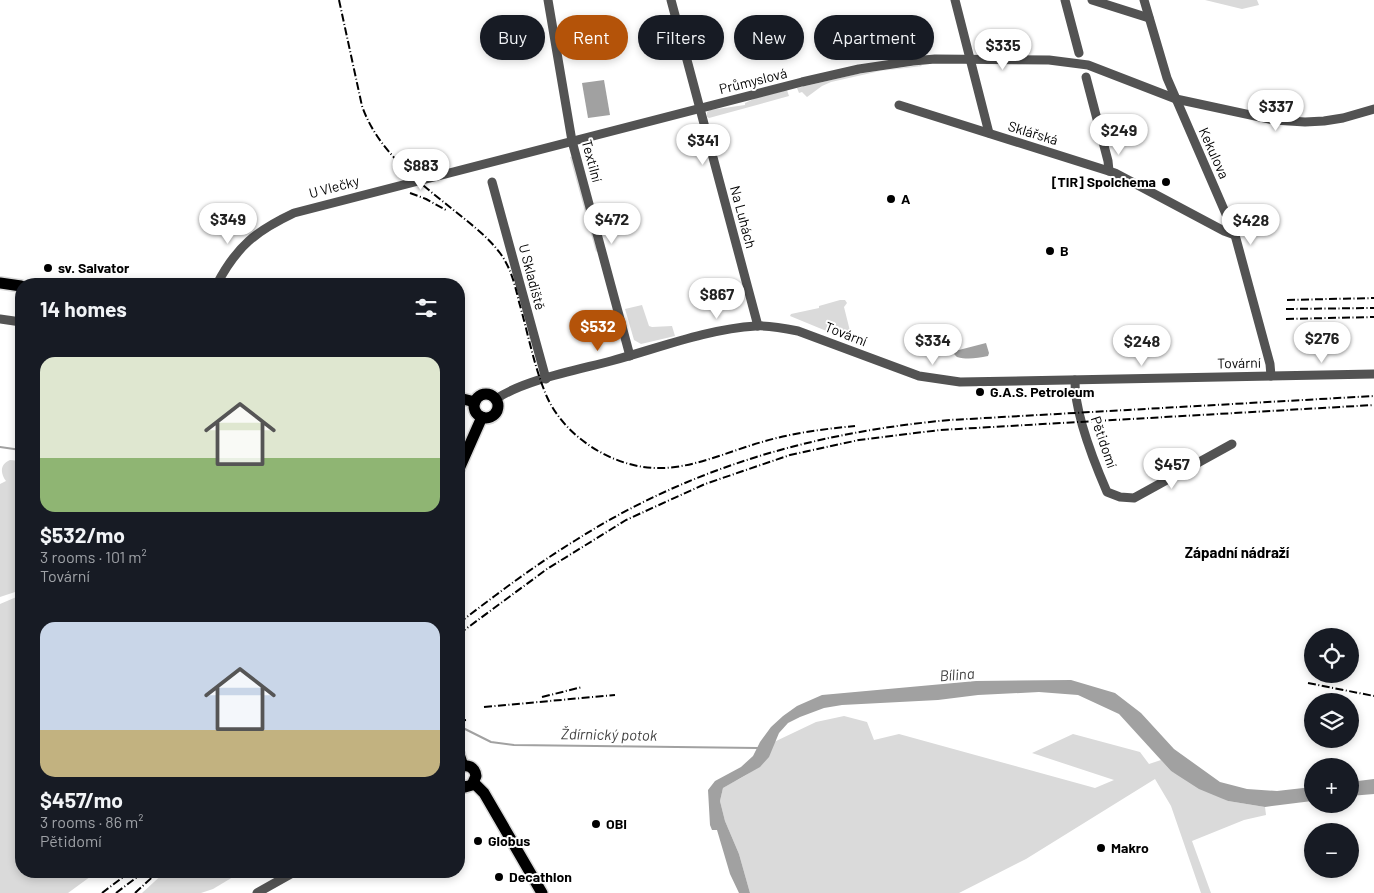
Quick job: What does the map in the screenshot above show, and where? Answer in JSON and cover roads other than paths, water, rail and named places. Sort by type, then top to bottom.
[{"type":"main road","points":[[0,283],[15,285]]},
{"type":"main road","points":[[483,395],[490,395],[496,399],[498,404],[496,413],[488,418],[482,417],[476,412],[475,402],[478,398],[483,395]]},
{"type":"main road","points":[[465,400],[475,402]]},
{"type":"main road","points":[[465,455],[482,417]]},
{"type":"main road","points":[[465,766],[469,766],[474,770],[476,776],[474,783]]},
{"type":"main road","points":[[465,787],[474,783]]},
{"type":"main road","points":[[474,783],[484,793],[542,893]]},
{"type":"street","name":"Textilní","points":[[548,0],[572,141],[630,356]]},
{"type":"street","name":"Na Luhách","points":[[671,0],[758,326]]},
{"type":"street","points":[[955,0],[989,134]]},
{"type":"street","points":[[1065,0],[1078,53]]},
{"type":"street","points":[[1092,0],[1149,18]]},
{"type":"street","name":"Kekulova","points":[[1144,0],[1167,78],[1235,235],[1270,364],[1271,376]]},
{"type":"street","name":"Průmyslová","points":[[572,141],[868,67],[913,61],[1049,60],[1076,62],[1102,70],[1176,99],[1258,117],[1291,122],[1343,118],[1374,109]]},
{"type":"street","points":[[1086,77],[1109,171]]},
{"type":"street","name":"Sklářská","points":[[899,105],[1109,171],[1235,235]]},
{"type":"street","name":"U Vlečky","points":[[220,278],[231,260],[250,239],[264,228],[294,212],[572,141]]},
{"type":"street","name":"U Skladiště","points":[[492,182],[546,379]]},
{"type":"street","points":[[0,319],[15,321]]},
{"type":"street","name":"Tovární","points":[[496,399],[507,392],[546,379],[709,334],[758,326],[780,327],[798,331],[902,370],[936,379],[960,382],[1374,374]]},
{"type":"street","name":"Pětidomí","points":[[1075,380],[1075,390],[1081,419],[1107,492],[1120,497],[1134,498],[1232,444]]},
{"type":"street","points":[[257,893],[284,878]]},
{"type":"waterway","name":"Ždírnický potok","points":[[0,447],[15,449]]},
{"type":"waterway","name":"Ždírnický potok","points":[[465,729],[491,742],[514,745],[758,748]]},
{"type":"railway","points":[[339,0],[362,106],[369,123],[389,152],[415,178],[480,231],[500,253],[507,265],[516,289],[542,386],[556,412],[580,438],[595,449],[628,464],[663,468],[700,462],[785,436],[855,426]]},
{"type":"railway","points":[[410,193],[446,210]]},
{"type":"railway","points":[[1287,300],[1374,298]]},
{"type":"railway","points":[[1286,309],[1374,308]]},
{"type":"railway","points":[[1286,319],[1374,317]]},
{"type":"railway","points":[[465,619],[546,559],[620,514],[664,492],[710,473],[756,457],[803,444],[851,434],[950,420],[1374,396]]},
{"type":"railway","points":[[465,630],[547,569],[626,520],[705,484],[790,455],[859,440],[940,430],[1374,405]]},
{"type":"railway","points":[[1308,683],[1374,696]]},
{"type":"railway","points":[[542,697],[582,687]]},
{"type":"railway","points":[[484,707],[615,695]]},
{"type":"railway","points":[[102,893],[122,878]]},
{"type":"railway","points":[[116,893],[136,878]]},
{"type":"railway","points":[[135,893],[151,878]]},
{"type":"place","name":"[TIR] Spolchema","points":[[1166,182]]},
{"type":"place","name":"A","points":[[891,199]]},
{"type":"place","name":"B","points":[[1050,251]]},
{"type":"place","name":"sv. Salvator","points":[[48,268]]},
{"type":"place","name":"G.A.S. Petroleum","points":[[980,392]]},
{"type":"place","name":"OBI","points":[[596,824]]},
{"type":"place","name":"Globus","points":[[478,841]]},
{"type":"place","name":"Makro","points":[[1101,848]]},
{"type":"place","name":"Decathlon","points":[[499,877]]},
{"type":"district","name":"Západní nádraží","points":[[1237,553]]},
{"type":"water label","name":"Bílina","points":[[957,675]]}]
